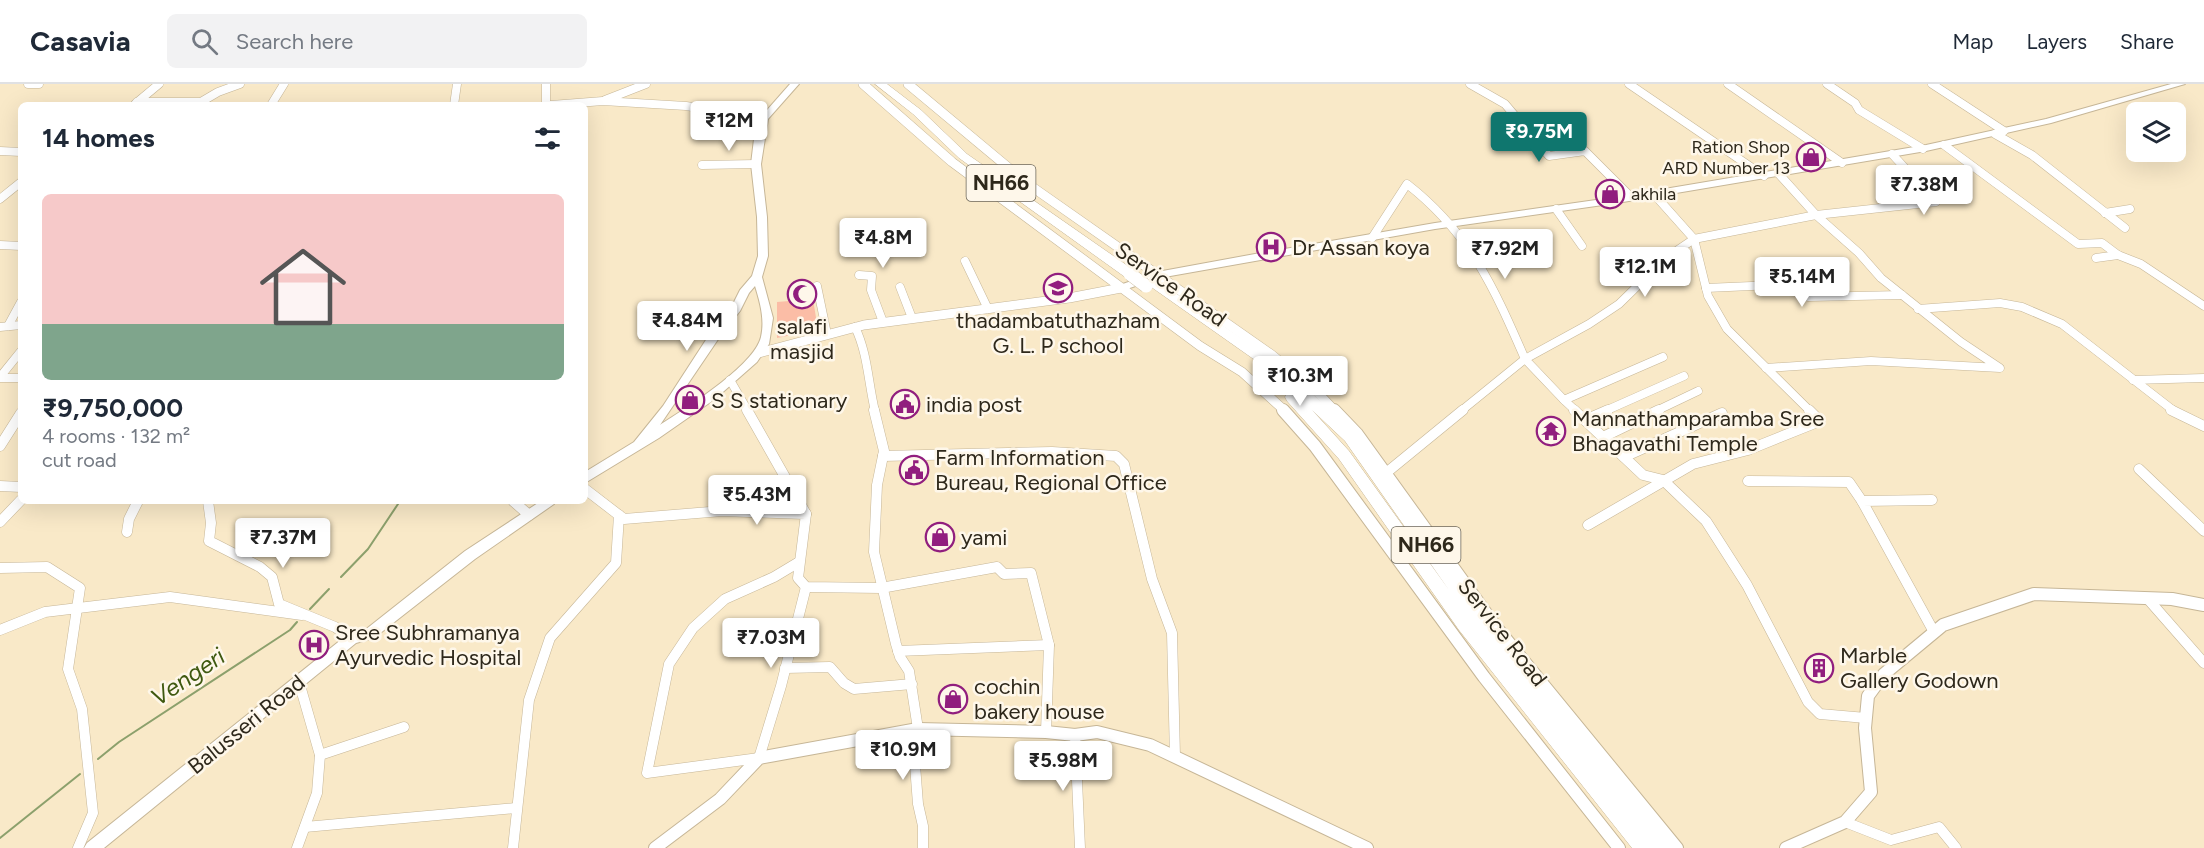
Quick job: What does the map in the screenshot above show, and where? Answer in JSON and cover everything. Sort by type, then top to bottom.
[{"type":"highway","name":"NH66","points":[[880,84],[916,112],[963,156],[1145,277],[1265,371],[1302,406],[1356,470],[1472,633],[1644,848]]},
{"type":"highway","name":"NH66","points":[[895,84],[912,96],[983,160],[1277,369],[1350,437],[1503,654],[1662,848]]},
{"type":"main road","points":[[638,445],[667,409],[717,332],[736,309],[744,292],[757,277],[763,255],[762,217],[756,164],[764,118],[795,84]]},
{"type":"main road","points":[[1121,288],[1145,277],[1449,224],[1653,194],[1944,145],[2000,133],[2177,84]]},
{"type":"main road","points":[[588,476],[638,445],[730,380],[759,353],[768,330],[766,309],[757,277]]},
{"type":"main road","name":"Balusseri Road","points":[[92,848],[110,842],[352,639],[369,634],[470,555],[546,504]]},
{"type":"street","points":[[28,84],[39,84]]},
{"type":"street","points":[[137,102],[159,84]]},
{"type":"street","points":[[203,102],[218,92],[240,84]]},
{"type":"street","points":[[273,102],[284,84]]},
{"type":"street","points":[[455,102],[458,84]]},
{"type":"street","points":[[546,84],[546,102]]},
{"type":"street","points":[[603,101],[646,84]]},
{"type":"street","points":[[863,84],[952,162],[1200,346],[1242,372],[1281,407],[1315,446],[1484,677],[1619,848]]},
{"type":"street","name":"Service Road","points":[[908,84],[1145,277],[1272,355],[1318,393],[1357,434],[1496,627],[1677,848]]},
{"type":"street","points":[[1470,84],[1505,104],[1548,156],[1585,151],[1631,197]]},
{"type":"street","points":[[1629,84],[1764,176]]},
{"type":"street","points":[[1728,84],[1842,163]]},
{"type":"street","points":[[1827,84],[1855,103],[1859,110],[1923,149]]},
{"type":"street","points":[[1932,84],[2032,155],[2125,228]]},
{"type":"street","points":[[588,102],[686,106],[764,118]]},
{"type":"street","points":[[1944,145],[2078,244],[2102,243],[2118,255],[2141,264],[2204,306]]},
{"type":"street","points":[[0,151],[18,152]]},
{"type":"street","points":[[1386,473],[1525,359],[1589,324],[1619,304],[1666,258],[1694,239],[1816,215],[1936,202],[1892,154]]},
{"type":"street","points":[[702,165],[756,164]]},
{"type":"street","points":[[1766,368],[1871,361],[2000,368],[1961,342],[1902,295],[1816,215],[1778,173]]},
{"type":"street","points":[[0,199],[18,184]]},
{"type":"street","points":[[1372,238],[1407,184],[1436,208],[1469,245],[1490,280],[1525,359],[1564,400],[1643,475],[1663,480],[1706,521],[1747,585],[1808,702],[1820,714],[1866,718]]},
{"type":"street","points":[[1588,525],[1693,464],[1748,450],[1820,421],[1727,329],[1708,296],[1694,239],[1653,194]]},
{"type":"street","points":[[1556,208],[1582,246]]},
{"type":"street","points":[[2105,213],[2130,209]]},
{"type":"street","points":[[0,245],[18,246]]},
{"type":"street","points":[[2096,258],[2118,255]]},
{"type":"street","points":[[965,261],[987,309]]},
{"type":"street","points":[[859,275],[872,276],[872,290],[883,322]]},
{"type":"street","points":[[1706,288],[1800,284],[1808,297],[1902,295]]},
{"type":"street","points":[[818,286],[826,334]]},
{"type":"street","points":[[900,287],[912,318]]},
{"type":"street","points":[[759,353],[855,327],[1069,298],[1121,288]]},
{"type":"street","points":[[1918,309],[2000,303],[2022,308],[2062,324],[2170,409],[2204,426]]},
{"type":"street","points":[[4,327],[18,306]]},
{"type":"street","points":[[855,327],[865,345],[867,378],[883,456],[877,485],[874,552],[898,651],[909,671],[912,684],[912,699],[918,729],[915,765],[918,804],[923,826],[923,848]]},
{"type":"street","points":[[0,378],[18,355]]},
{"type":"street","points":[[1564,400],[1663,357]]},
{"type":"street","points":[[1585,420],[1683,376]]},
{"type":"street","points":[[0,378],[18,378]]},
{"type":"street","points":[[2133,380],[2204,378]]},
{"type":"street","points":[[730,380],[806,514],[798,578],[806,587],[881,588],[997,567],[1004,574],[1030,573],[1049,645],[1046,732]]},
{"type":"street","points":[[1603,436],[1698,391]]},
{"type":"street","points":[[1624,457],[1722,413]]},
{"type":"street","points":[[0,446],[18,418]]},
{"type":"street","points":[[883,456],[1052,452],[1116,456],[1124,464],[1138,530],[1172,633],[1175,757]]},
{"type":"street","points":[[2139,469],[2204,531]]},
{"type":"street","points":[[1748,481],[1849,482],[1862,501],[1934,632]]},
{"type":"street","points":[[0,486],[18,487]]},
{"type":"street","points":[[588,491],[624,519],[722,511],[806,514]]},
{"type":"street","points":[[1862,501],[1932,500]]},
{"type":"street","points":[[0,522],[18,503]]},
{"type":"street","points":[[127,532],[129,519],[136,504]]},
{"type":"street","points":[[208,504],[211,522],[208,535],[210,541],[260,567],[272,577],[279,604],[335,627],[352,639]]},
{"type":"street","points":[[516,504],[529,515]]},
{"type":"street","points":[[513,848],[529,700],[550,638],[616,563],[619,515]]},
{"type":"street","points":[[799,562],[774,577],[725,599],[693,628],[669,664],[647,773],[759,758],[918,729],[1046,732],[1075,735],[1097,732],[1149,745],[1367,848]]},
{"type":"street","points":[[0,568],[47,567],[80,588],[75,608],[68,669],[82,709],[93,813],[78,848]]},
{"type":"street","points":[[655,848],[720,799],[759,758],[806,587]]},
{"type":"street","points":[[1786,848],[1845,822],[1871,792],[1866,718],[1868,696],[1884,674],[1942,625],[2034,594],[2147,598],[2204,605]]},
{"type":"street","points":[[0,630],[45,612],[170,597],[302,615]]},
{"type":"street","points":[[2147,598],[2204,663]]},
{"type":"street","points":[[898,651],[1049,645]]},
{"type":"street","points":[[785,668],[830,667],[844,683],[854,689],[912,684]]},
{"type":"street","points":[[297,848],[317,793],[320,755],[299,682]]},
{"type":"street","points":[[320,755],[404,727]]},
{"type":"street","points":[[1075,735],[1080,848]]},
{"type":"street","points":[[305,827],[516,808]]},
{"type":"street","points":[[1845,822],[1891,840],[1939,827],[1945,831],[1956,848]]},
{"type":"shaded area","points":[[813,299],[818,330],[777,338],[777,302]]},
{"type":"waterway","name":"Vengeri","points":[[341,577],[368,549],[398,504]]},
{"type":"waterway","points":[[310,609],[329,589]]},
{"type":"waterway","name":"Vengeri","points":[[98,759],[119,742],[290,630],[297,622]]},
{"type":"waterway","name":"Vengeri","points":[[0,838],[80,774]]},
{"type":"place","name":"Ration Shop ARD Number 13","points":[[1811,157]]},
{"type":"place","name":"akhila","points":[[1610,194]]},
{"type":"place","name":"Dr Assan koya","points":[[1271,247]]},
{"type":"place","name":"thadambatuthazham G. L. P school","points":[[1058,288]]},
{"type":"place","name":"salafi masjid","points":[[802,294]]},
{"type":"place","name":"S S stationary","points":[[690,400]]},
{"type":"place","name":"india post","points":[[905,404]]},
{"type":"place","name":"Mannathamparamba Sree Bhagavathi Temple","points":[[1551,431]]},
{"type":"place","name":"Farm Information Bureau, Regional Office","points":[[914,470]]},
{"type":"place","name":"yami","points":[[940,537]]},
{"type":"place","name":"Sree Subhramanya Ayurvedic Hospital","points":[[314,645]]},
{"type":"place","name":"Marble Gallery Godown","points":[[1819,668]]},
{"type":"place","name":"cochin bakery house","points":[[953,699]]}]
